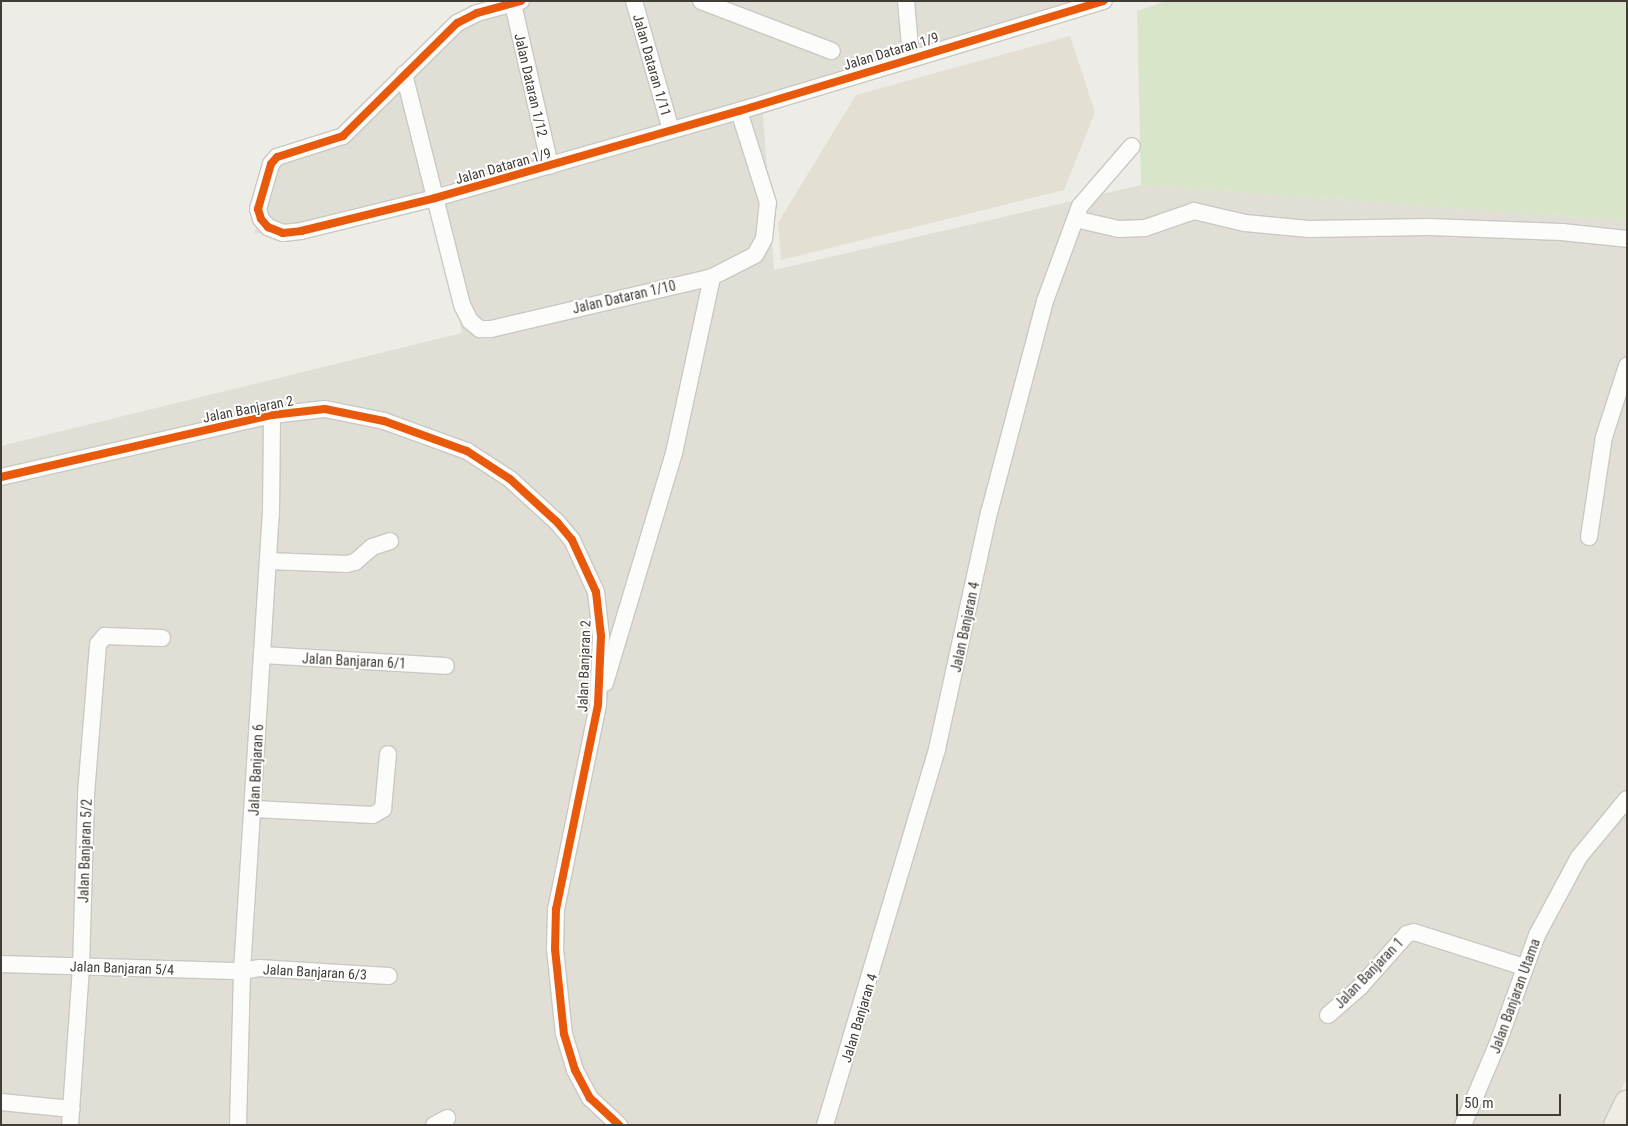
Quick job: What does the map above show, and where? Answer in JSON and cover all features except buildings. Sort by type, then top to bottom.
[{"type":"main road","points":[[1616,1125],[1627,1102]]},
{"type":"street","name":"Jalan Dataran 1/11","points":[[634,1],[671,130]]},
{"type":"street","points":[[701,1],[832,51]]},
{"type":"street","points":[[906,1],[911,57]]},
{"type":"street","name":"Jalan Dataran 1/9","points":[[517,2],[477,13],[457,23],[343,136],[277,157],[270,164],[258,209],[268,227],[283,232],[435,198],[740,111],[911,57],[1104,1]]},
{"type":"street","name":"Jalan Dataran 1/12","points":[[517,2],[550,166]]},
{"type":"street","points":[[404,74],[435,198]]},
{"type":"street","name":"Jalan Dataran 1/10","points":[[435,198],[462,305],[470,321],[480,328],[491,329],[712,277],[755,255],[764,239],[767,223],[768,203],[740,111]]},
{"type":"street","name":"Jalan Banjaran 4","points":[[825,1125],[937,749],[995,491],[1045,301],[1080,206],[1132,146]]},
{"type":"street","points":[[1075,219],[1119,229],[1145,228],[1194,211],[1245,223],[1310,229],[1450,227],[1562,232],[1627,239]]},
{"type":"street","points":[[598,705],[674,453],[712,277]]},
{"type":"street","points":[[1589,537],[1604,437],[1627,366]]},
{"type":"street","name":"Jalan Banjaran 2","points":[[1,477],[272,415],[325,409],[354,413],[467,451],[510,479],[572,540],[596,592],[601,636],[598,705],[556,909],[555,949],[564,1034],[576,1070],[590,1098],[612,1123]]},
{"type":"street","name":"Jalan Banjaran 6","points":[[238,1125],[242,971],[254,810],[268,560],[272,415]]},
{"type":"street","points":[[268,560],[347,564],[355,562],[372,546],[390,541]]},
{"type":"street","name":"Jalan Banjaran 5/2","points":[[71,1117],[81,967],[86,794],[98,644],[105,636],[162,638]]},
{"type":"street","name":"Jalan Banjaran 6/1","points":[[262,655],[446,666]]},
{"type":"street","points":[[254,810],[374,815],[383,809],[388,754]]},
{"type":"street","name":"Jalan Banjaran Utama","points":[[1463,1125],[1499,1040],[1537,935],[1579,857],[1627,798]]},
{"type":"street","name":"Jalan Banjaran 1","points":[[1328,1015],[1360,987],[1407,934],[1414,932],[1524,967]]},
{"type":"street","name":"Jalan Banjaran 5/4","points":[[1,964],[242,971]]},
{"type":"street","name":"Jalan Banjaran 6/3","points":[[242,971],[259,968],[389,976]]},
{"type":"street","points":[[1,1102],[71,1117]]},
{"type":"shaded area","points":[[528,1],[1086,1],[763,114],[774,270],[1141,185],[1627,221],[1627,1077],[1605,1125],[1,1125],[1,446],[462,333],[435,198],[254,234],[287,146],[343,136],[457,23]]},
{"type":"shaded area","points":[[1070,36],[1095,112],[1064,190],[781,260],[778,223],[856,95]]},
{"type":"green space","points":[[1166,1],[1627,1],[1627,221],[1141,185],[1137,11]]},
{"type":"cycle path","points":[[521,1],[477,13],[457,23],[343,136],[277,157],[271,164],[258,209],[261,219],[268,227],[283,233],[301,231],[435,198],[739,111],[1104,1]]},
{"type":"cycle path","points":[[1,477],[272,415],[325,409],[384,421],[467,451],[510,479],[557,522],[572,540],[596,592],[601,636],[598,705],[556,909],[555,949],[564,1034],[575,1070],[590,1098],[619,1125]]}]
